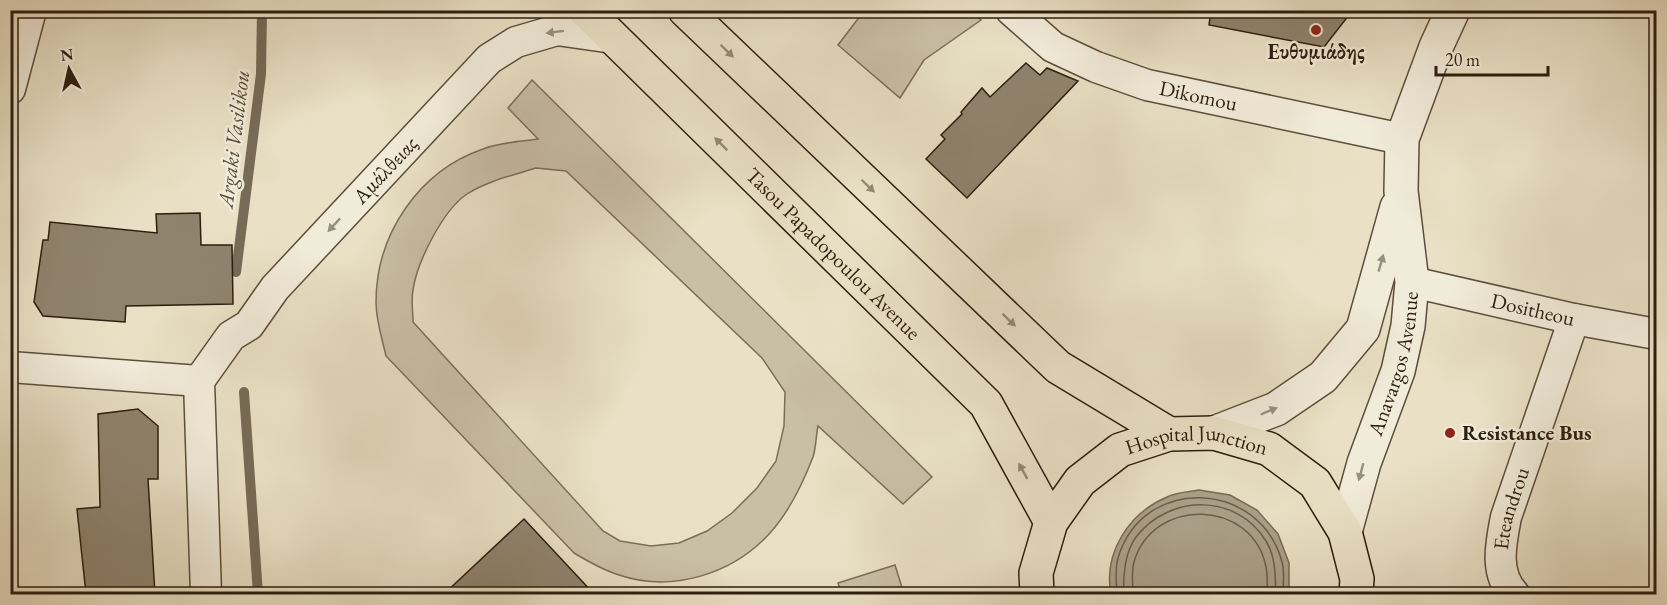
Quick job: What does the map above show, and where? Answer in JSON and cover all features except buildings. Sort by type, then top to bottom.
[{"type":"highway","name":"Tasou Papadopoulou Avenue","points":[[585,10],[986,404],[1051,522]]},
{"type":"highway","points":[[685,10],[1058,367],[1169,434]]},
{"type":"highway","name":"Hospital Junction","points":[[1037,594],[1036,573],[1051,522],[1080,481],[1120,450],[1169,434],[1214,433],[1269,449],[1315,483],[1345,532],[1356,579],[1356,594]]},
{"type":"street","points":[[10,89],[31,10]]},
{"type":"street","name":"Dikomou","points":[[1011,10],[1053,46],[1096,67],[1148,85],[1402,139]]},
{"type":"street","name":"Anavargos Avenue","points":[[1345,532],[1364,463],[1398,371],[1408,326],[1412,282],[1401,190],[1402,139],[1436,47],[1453,10]]},
{"type":"street","name":"Αμάλθειας","points":[[199,381],[231,336],[249,325],[275,288],[489,59],[516,42],[557,30],[613,38]]},
{"type":"street","name":"Anavargos Avenue","points":[[1214,433],[1276,409],[1323,377],[1363,329],[1401,190]]},
{"type":"street","name":"Dositheou","points":[[1412,282],[1574,319],[1656,334]]},
{"type":"street","name":"Eteandrou","points":[[1514,594],[1503,574],[1500,549],[1506,517],[1574,319]]},
{"type":"street","points":[[10,367],[199,381],[206,594]]},
{"type":"shaded area","points":[[864,11],[970,11],[981,20],[924,60],[900,98],[838,45]]},
{"type":"shaded area","points":[[532,80],[932,477],[903,504],[818,426],[813,457],[800,487],[783,516],[755,547],[720,569],[680,580],[660,582],[639,580],[607,571],[574,553],[386,356],[377,316],[378,277],[384,252],[393,230],[421,189],[460,159],[483,149],[538,139],[508,108]],"holes":[[[536,168],[566,171],[762,358],[785,392],[784,426],[776,461],[757,488],[732,513],[707,531],[679,543],[651,546],[620,541],[603,531],[413,322],[412,294],[415,278],[432,238],[458,202],[483,185]]]},
{"type":"shaded area","points":[[895,565],[904,594],[842,594],[838,583]]},
{"type":"water","points":[[1199,490],[1230,495],[1257,510],[1278,534],[1289,563],[1289,594],[1111,594],[1111,564],[1115,550],[1130,524],[1153,504],[1167,497]]},
{"type":"waterway","name":"Argaki Vasilikou","points":[[236,272],[261,74],[262,10]]},
{"type":"waterway","name":"Argaki Vasilikou","points":[[244,392],[258,594]]},
{"type":"place","name":"Ευθυμιάδης","points":[[1316,30]]},
{"type":"place","name":"Resistance Bus","points":[[1450,433]]}]
